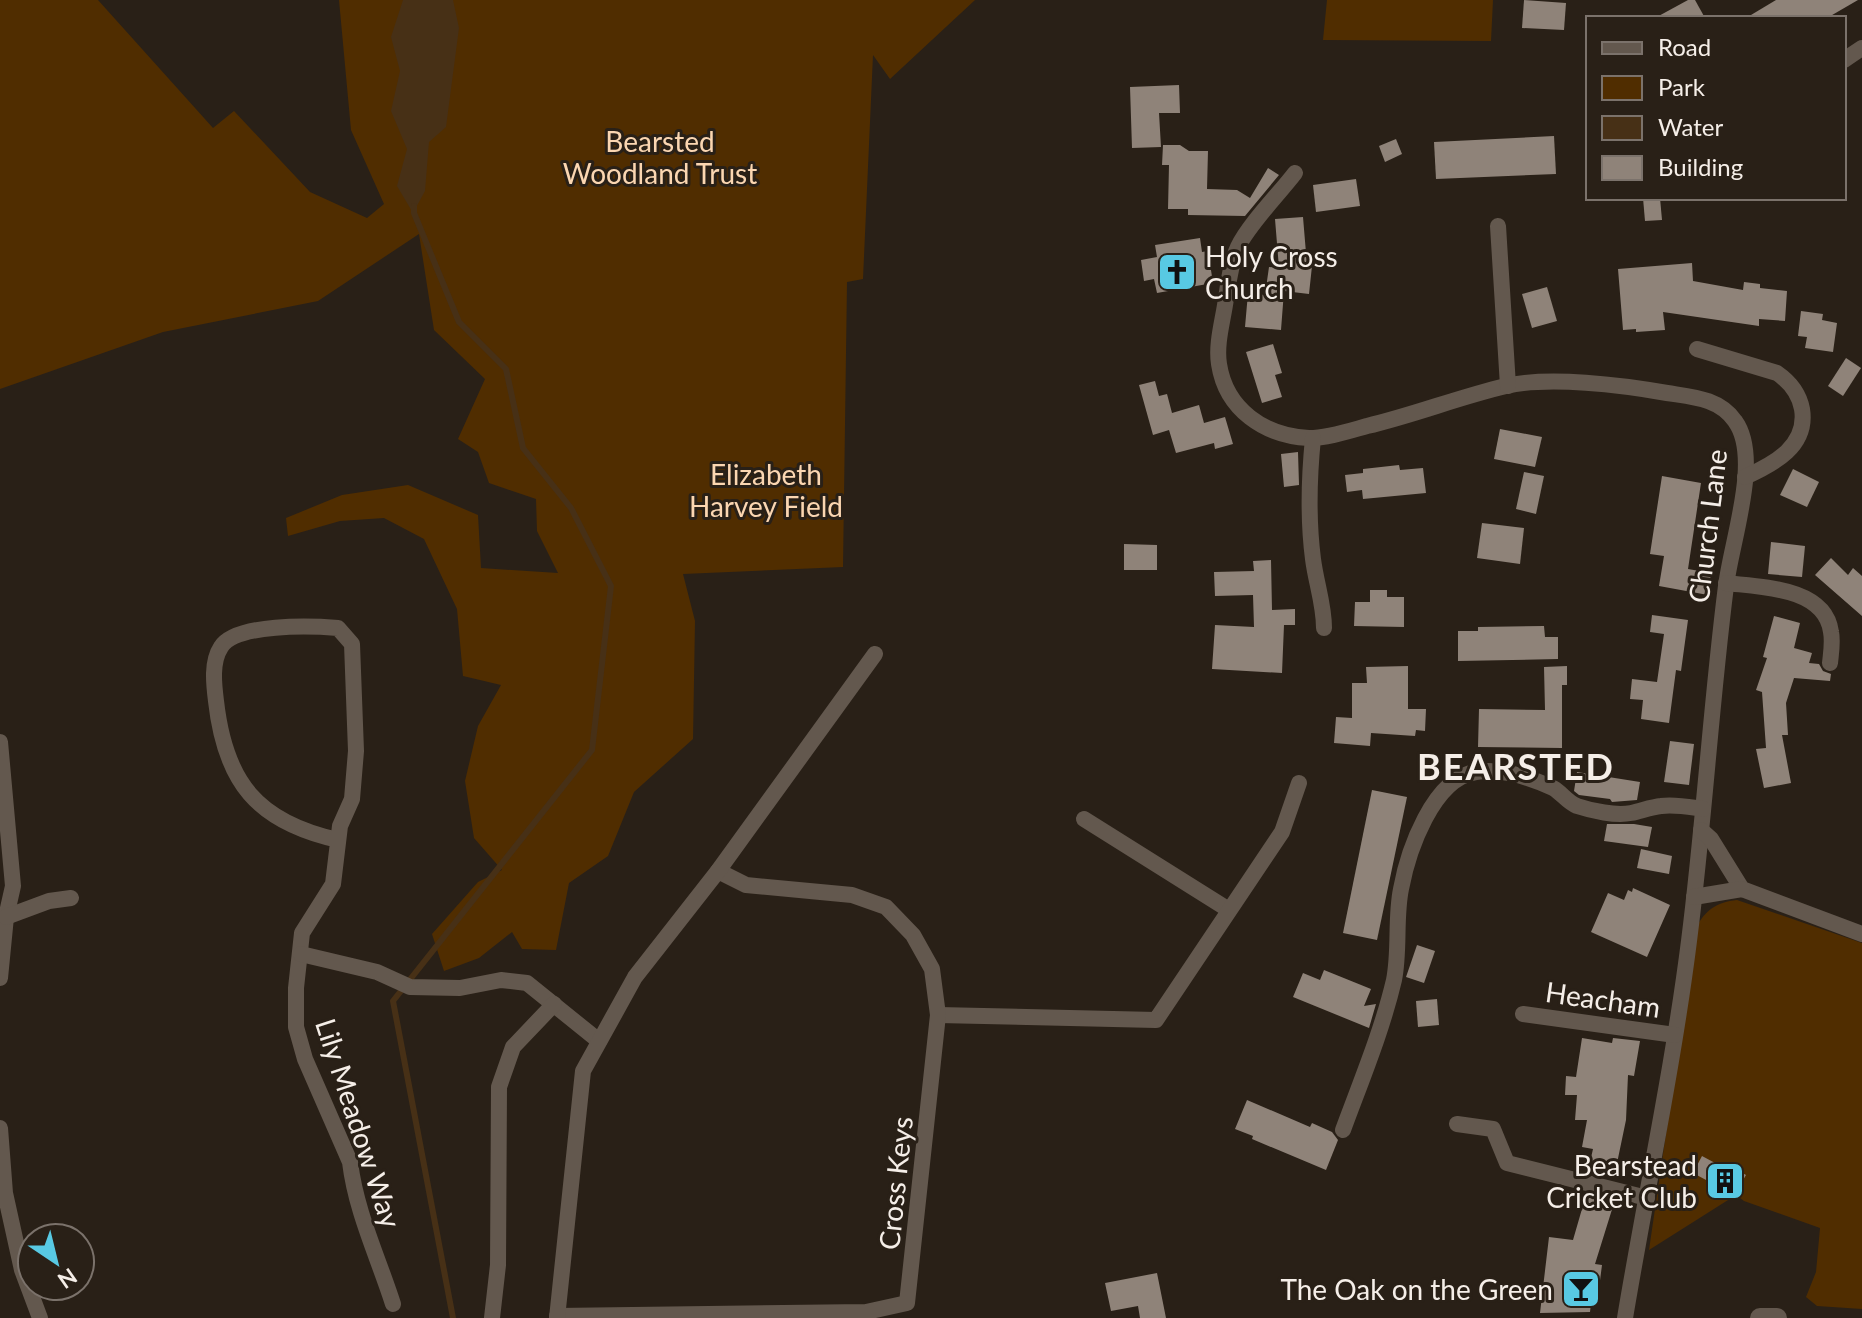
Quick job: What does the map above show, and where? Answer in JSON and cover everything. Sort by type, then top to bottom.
[{"type":"street","name":"Church Lane","points":[[1295,173],[1238,247],[1228,287],[1218,356],[1223,378],[1235,403],[1244,414],[1264,428],[1280,434],[1313,438],[1428,411],[1525,383],[1656,391],[1717,404],[1735,420],[1742,432],[1747,456],[1745,477],[1726,583],[1694,897],[1675,1035],[1625,1318]]},
{"type":"street","points":[[1498,226],[1508,386]]},
{"type":"street","points":[[1697,349],[1777,373],[1799,397],[1803,418],[1797,441],[1769,465],[1745,477]]},
{"type":"street","points":[[1313,438],[1310,489],[1313,554],[1324,628]]},
{"type":"street","points":[[1726,583],[1788,592],[1811,601],[1831,629],[1830,663]]},
{"type":"street","name":"Lily Meadow Way","points":[[338,840],[284,823],[252,796],[235,775],[219,726],[213,675],[221,646],[240,633],[312,626],[338,628],[352,644],[356,751],[352,799],[340,826],[333,884],[302,933],[296,988],[296,1027],[305,1059],[350,1162],[365,1231],[393,1304]]},
{"type":"street","name":"Cross Keys","points":[[718,871],[746,885],[852,895],[886,907],[913,935],[932,969],[938,1015],[907,1303],[866,1312],[557,1317],[583,1071],[635,977],[718,871],[875,654]]},
{"type":"street","points":[[0,742],[13,886],[6,917],[0,978]]},
{"type":"street","points":[[1343,1130],[1376,1041],[1394,978],[1401,890],[1410,857],[1425,821],[1447,785],[1472,772],[1488,771],[1521,776],[1555,789],[1567,801],[1579,806],[1615,813],[1671,805],[1703,809]]},
{"type":"street","points":[[938,1015],[1156,1020],[1282,832],[1299,783]]},
{"type":"street","points":[[1084,818],[1229,910]]},
{"type":"street","points":[[1701,830],[1711,839],[1742,889]]},
{"type":"street","points":[[1694,897],[1742,889],[1862,934]]},
{"type":"street","points":[[6,917],[49,901],[71,898]]},
{"type":"street","points":[[301,954],[377,972],[410,987],[460,988],[501,980],[527,983],[599,1041]]},
{"type":"street","points":[[492,1318],[498,1265],[499,1087],[513,1047],[554,1004]]},
{"type":"street","name":"Heacham","points":[[1523,1014],[1675,1035]]},
{"type":"street","points":[[1457,1124],[1493,1129],[1507,1163],[1647,1198]]},
{"type":"street","points":[[0,1128],[5,1193],[22,1270],[40,1318]]},
{"type":"street","points":[[1760,1318],[1777,1318]]},
{"type":"green space","points":[[0,0],[98,0],[213,128],[234,111],[310,192],[367,218],[384,204],[351,130],[339,0],[975,0],[890,79],[873,55],[863,279],[847,282],[843,567],[683,574],[695,621],[693,739],[634,792],[608,856],[569,883],[556,950],[522,949],[512,932],[479,958],[444,971],[432,934],[478,882],[502,870],[474,838],[465,781],[478,726],[501,685],[463,676],[457,609],[424,539],[384,518],[340,521],[288,536],[286,518],[342,495],[408,485],[478,515],[481,568],[558,573],[537,531],[536,499],[489,483],[478,452],[458,439],[485,379],[434,330],[419,234],[318,301],[163,332],[0,389]]},
{"type":"green space","points":[[1327,0],[1493,0],[1491,41],[1323,40]]},
{"type":"green space","points":[[1737,900],[1862,943],[1862,1309],[1817,1306],[1806,1297],[1816,1272],[1820,1228],[1744,1201],[1736,1195],[1649,1250],[1696,928],[1712,908]]},
{"type":"water","points":[[403,0],[453,0],[459,28],[446,127],[429,142],[425,191],[413,213],[397,186],[407,149],[391,111],[400,71],[391,37]]},
{"type":"building","points":[[1524,0],[1566,3],[1564,30],[1522,28]]},
{"type":"building","points":[[1688,0],[1695,0],[1704,16],[1659,16]]},
{"type":"building","points":[[1776,0],[1858,0],[1830,16],[1749,16]]},
{"type":"building","points":[[1179,85],[1180,113],[1159,113],[1161,147],[1132,148],[1130,87]]},
{"type":"building","points":[[1554,136],[1556,174],[1436,179],[1434,142]]},
{"type":"building","points":[[1396,139],[1402,154],[1385,162],[1379,146]]},
{"type":"building","points":[[1163,145],[1180,145],[1189,151],[1208,151],[1207,189],[1237,190],[1250,198],[1268,168],[1279,175],[1245,216],[1188,215],[1188,209],[1168,209],[1169,165],[1162,165]]},
{"type":"building","points":[[1356,179],[1360,206],[1316,212],[1313,185]]},
{"type":"building","points":[[1643,200],[1660,200],[1662,220],[1645,221]]},
{"type":"building","points":[[1303,217],[1307,265],[1312,266],[1309,294],[1284,291],[1281,330],[1245,327],[1248,293],[1265,295],[1269,267],[1279,268],[1275,219]]},
{"type":"building","name":"Holy Cross Church","points":[[1200,238],[1202,252],[1208,251],[1213,283],[1157,293],[1154,279],[1144,281],[1141,260],[1157,257],[1155,245]]},
{"type":"building","points":[[1692,263],[1693,281],[1743,290],[1744,282],[1760,284],[1760,288],[1787,291],[1785,321],[1759,319],[1759,326],[1663,312],[1665,330],[1623,330],[1618,269]]},
{"type":"building","points":[[1547,287],[1557,321],[1532,328],[1522,294]]},
{"type":"building","points":[[1801,311],[1823,314],[1822,320],[1837,323],[1833,352],[1805,348],[1807,337],[1798,336]]},
{"type":"building","points":[[1273,344],[1282,373],[1275,375],[1282,397],[1262,403],[1246,352]]},
{"type":"building","points":[[1846,358],[1861,368],[1843,396],[1828,386]]},
{"type":"building","points":[[1155,381],[1159,396],[1167,394],[1172,413],[1199,405],[1204,423],[1225,417],[1233,444],[1215,449],[1214,443],[1176,453],[1169,430],[1153,435],[1139,385]]},
{"type":"building","points":[[1500,429],[1542,437],[1535,467],[1494,459]]},
{"type":"building","points":[[1298,452],[1299,485],[1284,487],[1281,454]]},
{"type":"building","points":[[1399,465],[1400,470],[1423,468],[1426,493],[1363,499],[1362,490],[1347,492],[1345,475],[1363,473],[1363,469]]},
{"type":"building","points":[[1793,469],[1819,482],[1807,507],[1780,495]]},
{"type":"building","points":[[1524,472],[1544,476],[1536,514],[1516,509]]},
{"type":"building","points":[[1662,476],[1701,483],[1688,569],[1711,573],[1708,595],[1659,586],[1664,556],[1650,554]]},
{"type":"building","points":[[1482,523],[1524,528],[1520,564],[1477,558]]},
{"type":"building","points":[[1771,542],[1805,546],[1802,577],[1768,574]]},
{"type":"building","points":[[1124,544],[1157,545],[1157,570],[1124,570]]},
{"type":"building","points":[[1831,558],[1848,575],[1853,568],[1862,576],[1862,616],[1815,575]]},
{"type":"building","points":[[1271,560],[1272,610],[1295,609],[1295,625],[1284,625],[1282,673],[1212,669],[1215,625],[1254,627],[1253,595],[1215,596],[1214,572],[1254,571],[1253,561]]},
{"type":"building","points":[[1370,590],[1387,590],[1387,597],[1404,597],[1404,627],[1354,626],[1355,602],[1370,602]]},
{"type":"building","points":[[1652,615],[1688,620],[1681,671],[1676,670],[1669,723],[1641,719],[1643,700],[1630,699],[1632,679],[1657,682],[1664,634],[1650,632]]},
{"type":"building","points":[[1774,616],[1800,623],[1794,648],[1812,653],[1809,663],[1819,664],[1823,671],[1831,674],[1830,681],[1794,678],[1786,703],[1788,735],[1782,735],[1791,783],[1764,788],[1756,749],[1766,748],[1762,692],[1756,690],[1767,658],[1763,657]]},
{"type":"building","points":[[1544,626],[1545,637],[1558,637],[1558,659],[1458,661],[1458,631],[1478,631],[1478,627]]},
{"type":"building","points":[[1408,666],[1408,709],[1426,709],[1425,731],[1416,730],[1415,736],[1371,733],[1370,746],[1334,743],[1336,717],[1352,718],[1352,683],[1367,683],[1366,667]]},
{"type":"building","points":[[1567,666],[1567,685],[1562,685],[1562,748],[1478,747],[1479,709],[1545,710],[1544,667]]},
{"type":"building","points":[[1670,741],[1694,744],[1689,785],[1664,782]]},
{"type":"building","points":[[1577,772],[1640,782],[1637,800],[1612,802],[1610,799],[1579,795],[1574,791]]},
{"type":"building","points":[[1372,790],[1407,797],[1377,940],[1343,933]]},
{"type":"building","points":[[1607,824],[1652,827],[1648,847],[1604,841]]},
{"type":"building","points":[[1641,849],[1672,856],[1669,874],[1637,868]]},
{"type":"building","points":[[1633,888],[1670,905],[1647,957],[1591,932],[1608,893],[1624,900],[1628,890],[1632,892]]},
{"type":"building","points":[[1417,945],[1435,951],[1424,983],[1406,977]]},
{"type":"building","points":[[1324,970],[1371,989],[1364,1006],[1376,1004],[1369,1028],[1293,997],[1303,973],[1320,980]]},
{"type":"building","points":[[1437,999],[1439,1025],[1418,1027],[1416,1001]]},
{"type":"building","points":[[1582,1038],[1612,1043],[1613,1038],[1640,1041],[1634,1076],[1628,1075],[1626,1120],[1616,1168],[1590,1162],[1593,1149],[1582,1147],[1587,1120],[1575,1120],[1577,1095],[1565,1095],[1566,1076],[1576,1077]]},
{"type":"building","points":[[1247,1100],[1310,1127],[1312,1123],[1332,1132],[1338,1140],[1326,1170],[1235,1129]]},
{"type":"building","name":"Bearstead Cricket Club","points":[[1702,1156],[1730,1171],[1732,1167],[1746,1175],[1732,1199],[1719,1192],[1721,1188],[1693,1173]]},
{"type":"building","points":[[1586,1195],[1614,1203],[1595,1264],[1602,1265],[1598,1296],[1592,1295],[1590,1312],[1540,1313],[1549,1237],[1573,1240]]},
{"type":"building","points":[[1157,1273],[1166,1318],[1140,1318],[1138,1306],[1111,1311],[1105,1283]]},
{"type":"waterway","points":[[414,206],[414,213],[459,322],[506,369],[523,448],[571,508],[611,586],[592,750],[393,1001],[453,1318]]},
{"type":"place","name":"Holy Cross Church","points":[[1177,272]]},
{"type":"place","name":"Bearstead Cricket Club","points":[[1725,1181]]},
{"type":"place","name":"The Oak on the Green","points":[[1581,1289]]},
{"type":"district","name":"BEARSTED","points":[[1516,766]]},
{"type":"park label","name":"Bearsted Woodland Trust","points":[[660,157]]},
{"type":"park label","name":"Elizabeth Harvey Field","points":[[766,490]]}]
